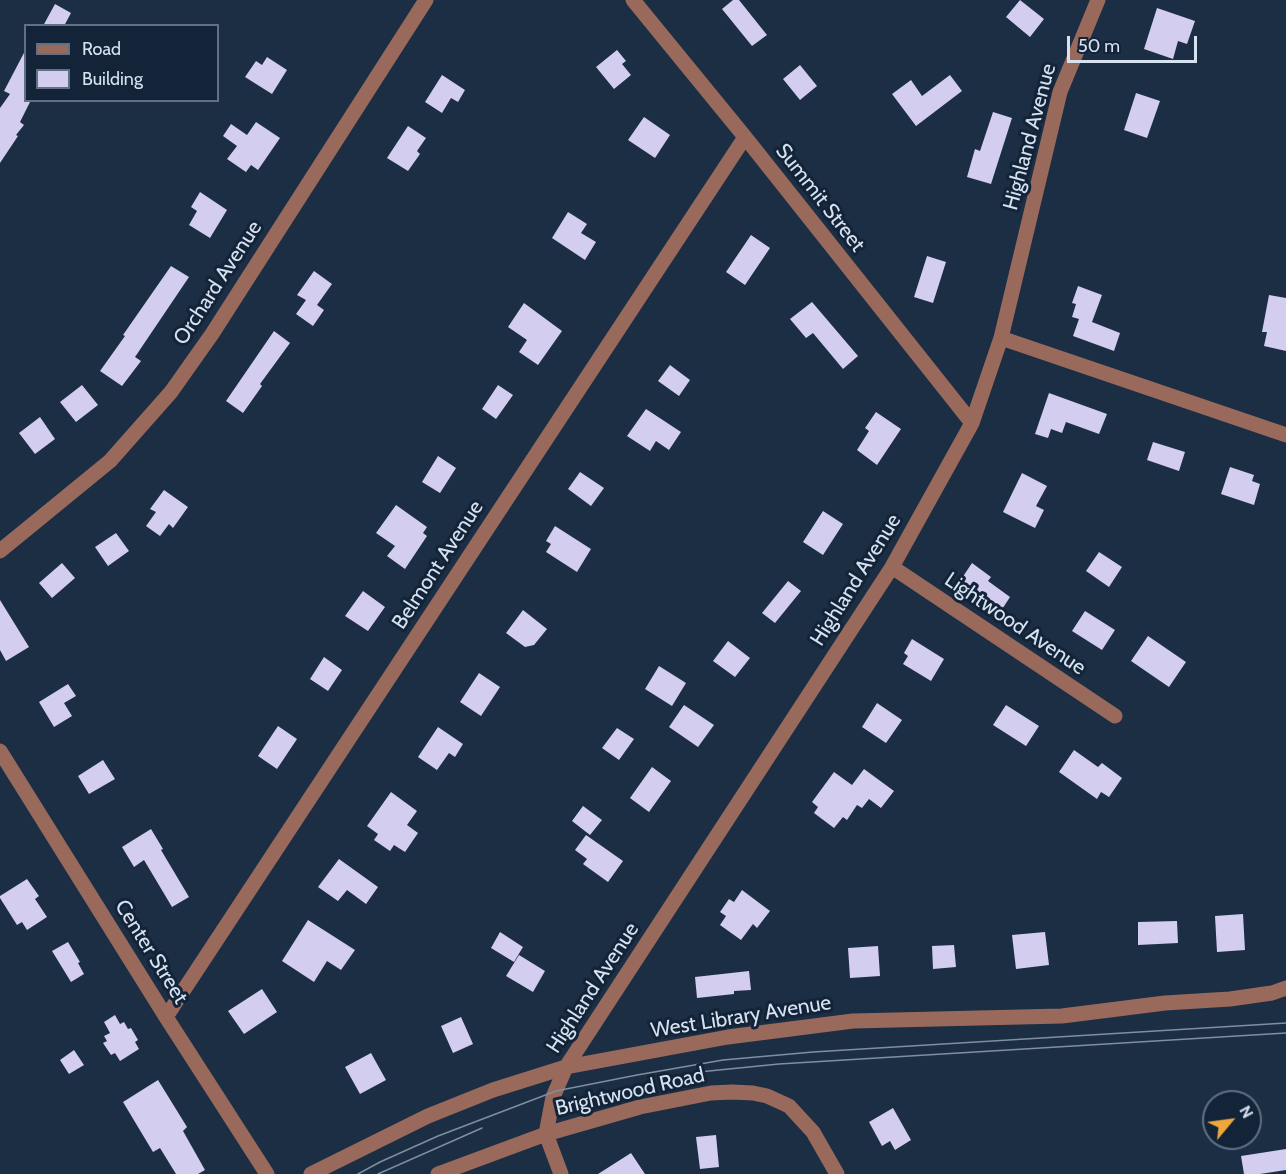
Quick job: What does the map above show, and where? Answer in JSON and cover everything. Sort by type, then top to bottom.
[{"type":"street","name":"Orchard Avenue","points":[[0,550],[110,461],[171,392],[212,334],[426,0]]},
{"type":"street","name":"Summit Street","points":[[633,0],[746,137],[972,423]]},
{"type":"street","name":"Highland Avenue","points":[[546,1134],[554,1097],[566,1067],[892,567],[972,423],[1001,338],[1060,92],[1098,0]]},
{"type":"street","name":"Belmont Avenue","points":[[166,1017],[746,137]]},
{"type":"street","points":[[1001,338],[1286,435]]},
{"type":"street","name":"Lightwood Avenue","points":[[892,567],[1115,716]]},
{"type":"street","name":"Center Street","points":[[0,751],[267,1174]]},
{"type":"street","name":"West Library Avenue","points":[[311,1174],[428,1116],[493,1090],[566,1067],[728,1037],[853,1021],[1062,1016],[1165,1003],[1230,999],[1272,993],[1286,988]]},
{"type":"street","name":"Brightwood Road","points":[[438,1174],[546,1134],[640,1107],[711,1093],[732,1092],[767,1096],[789,1106],[813,1132],[837,1174]]},
{"type":"street","points":[[546,1134],[561,1174]]},
{"type":"building","points":[[733,0],[739,0],[767,35],[752,46],[722,9]]},
{"type":"building","points":[[1020,0],[1044,19],[1030,37],[1006,17]]},
{"type":"building","points":[[55,4],[71,13],[65,24],[44,24]]},
{"type":"building","points":[[1157,8],[1195,21],[1187,44],[1178,41],[1173,59],[1144,49]]},
{"type":"building","points":[[617,50],[626,61],[622,64],[631,75],[614,89],[596,67]]},
{"type":"building","points":[[24,53],[24,102],[30,102],[20,122],[24,125],[0,163],[0,108],[10,94],[4,91]]},
{"type":"building","points":[[267,57],[287,70],[272,94],[245,77],[256,61],[262,65]]},
{"type":"building","points":[[800,65],[817,86],[800,100],[783,79]]},
{"type":"building","points":[[442,75],[465,90],[458,102],[451,98],[442,113],[425,102]]},
{"type":"building","points":[[950,75],[962,91],[916,126],[892,94],[911,80],[922,96]]},
{"type":"building","points":[[1136,93],[1160,101],[1147,138],[1124,130]]},
{"type":"building","points":[[993,112],[1012,118],[991,184],[967,177],[975,149],[980,151]]},
{"type":"building","points":[[644,117],[670,135],[655,158],[628,140]]},
{"type":"building","points":[[256,122],[280,138],[258,170],[251,165],[246,172],[227,159],[237,146],[223,136],[231,124],[247,135]]},
{"type":"building","points":[[408,126],[426,138],[417,151],[420,154],[408,171],[387,158]]},
{"type":"building","points":[[200,192],[227,210],[210,238],[189,225],[197,211],[191,207]]},
{"type":"building","points":[[568,212],[587,224],[581,233],[596,242],[585,260],[552,238]]},
{"type":"building","points":[[751,235],[770,248],[745,285],[726,272]]},
{"type":"building","points":[[927,256],[946,262],[933,303],[914,297]]},
{"type":"building","points":[[171,266],[189,277],[135,357],[141,361],[122,386],[100,371]]},
{"type":"building","points":[[314,271],[332,284],[317,305],[324,310],[313,326],[296,314],[306,300],[297,295]]},
{"type":"building","points":[[1078,286],[1102,295],[1092,322],[1120,333],[1114,351],[1073,336],[1079,319],[1072,317],[1076,304],[1072,303]]},
{"type":"building","points":[[1269,295],[1286,298],[1286,351],[1264,346],[1267,332],[1262,332]]},
{"type":"building","points":[[812,302],[858,356],[843,369],[813,333],[806,338],[790,319]]},
{"type":"building","points":[[524,303],[562,331],[538,365],[519,352],[527,340],[508,327]]},
{"type":"building","points":[[274,331],[290,343],[260,384],[262,386],[243,413],[226,401]]},
{"type":"building","points":[[670,365],[690,380],[679,396],[658,381]]},
{"type":"building","points":[[82,385],[98,405],[76,422],[60,402]]},
{"type":"building","points":[[498,385],[513,395],[496,419],[482,409]]},
{"type":"building","points":[[1049,393],[1107,414],[1099,434],[1066,422],[1062,433],[1051,429],[1048,438],[1035,434]]},
{"type":"building","points":[[646,409],[681,432],[669,450],[656,441],[650,451],[627,436]]},
{"type":"building","points":[[876,412],[901,429],[877,465],[857,450],[869,431],[865,428]]},
{"type":"building","points":[[40,417],[55,439],[35,454],[19,433]]},
{"type":"building","points":[[1153,442],[1185,452],[1179,471],[1147,460]]},
{"type":"building","points":[[438,456],[456,468],[440,493],[422,482]]},
{"type":"building","points":[[1230,467],[1254,475],[1252,481],[1260,484],[1254,505],[1221,494]]},
{"type":"building","points":[[580,472],[604,488],[591,506],[568,489]]},
{"type":"building","points":[[1022,473],[1047,486],[1036,506],[1044,510],[1035,528],[1003,512]]},
{"type":"building","points":[[164,490],[188,507],[173,528],[169,524],[160,536],[146,526],[156,512],[150,509]]},
{"type":"building","points":[[396,505],[427,527],[423,533],[427,536],[405,569],[387,556],[395,546],[376,533]]},
{"type":"building","points":[[823,511],[843,524],[823,555],[803,542]]},
{"type":"building","points":[[555,526],[591,549],[577,572],[546,552],[551,544],[546,541]]},
{"type":"building","points":[[116,533],[129,551],[108,566],[95,547]]},
{"type":"building","points":[[1099,552],[1122,567],[1109,587],[1086,571]]},
{"type":"building","points":[[62,563],[75,578],[52,598],[39,583]]},
{"type":"building","points":[[972,563],[991,577],[988,581],[1010,597],[999,614],[956,587]]},
{"type":"building","points":[[788,581],[801,591],[775,623],[762,613]]},
{"type":"building","points":[[363,591],[385,607],[368,631],[345,616]]},
{"type":"building","points":[[0,600],[29,647],[6,661],[0,650]]},
{"type":"building","points":[[523,610],[547,629],[534,645],[525,647],[506,633]]},
{"type":"building","points":[[1085,611],[1115,630],[1102,650],[1072,631]]},
{"type":"building","points":[[1148,636],[1186,662],[1169,687],[1131,661]]},
{"type":"building","points":[[912,639],[944,659],[931,681],[903,664],[908,656],[904,653]]},
{"type":"building","points":[[728,641],[750,658],[735,677],[713,661]]},
{"type":"building","points":[[324,657],[342,670],[328,691],[310,679]]},
{"type":"building","points":[[659,666],[686,683],[672,706],[645,689]]},
{"type":"building","points":[[479,673],[500,687],[481,716],[460,702]]},
{"type":"building","points":[[68,684],[76,696],[64,703],[72,716],[54,727],[39,702]]},
{"type":"building","points":[[877,703],[902,720],[886,743],[862,727]]},
{"type":"building","points":[[684,705],[714,725],[698,747],[669,727]]},
{"type":"building","points":[[1006,705],[1039,726],[1026,746],[993,725]]},
{"type":"building","points":[[278,726],[297,739],[277,769],[258,756]]},
{"type":"building","points":[[438,727],[463,744],[455,757],[449,753],[437,770],[418,757]]},
{"type":"building","points":[[617,728],[634,739],[619,760],[602,748]]},
{"type":"building","points":[[1074,750],[1098,767],[1102,763],[1122,778],[1109,797],[1101,792],[1097,799],[1059,772]]},
{"type":"building","points":[[103,760],[115,779],[89,794],[78,776]]},
{"type":"building","points":[[652,767],[671,781],[649,812],[630,798]]},
{"type":"building","points":[[864,769],[894,791],[881,808],[869,799],[862,808],[857,805],[847,820],[843,817],[834,828],[814,813],[818,807],[812,802],[834,772],[852,785]]},
{"type":"building","points":[[391,792],[417,811],[407,825],[418,833],[405,852],[394,845],[390,851],[374,840],[378,834],[367,826]]},
{"type":"building","points":[[583,806],[602,820],[590,835],[572,821]]},
{"type":"building","points":[[151,829],[189,897],[172,907],[144,860],[134,867],[122,847]]},
{"type":"building","points":[[586,835],[623,861],[608,882],[583,864],[587,859],[575,850]]},
{"type":"building","points":[[339,859],[378,887],[366,904],[347,890],[338,901],[318,887]]},
{"type":"building","points":[[27,879],[39,896],[35,899],[47,917],[27,930],[22,922],[17,925],[0,896]]},
{"type":"building","points":[[742,890],[770,911],[757,928],[753,924],[741,940],[720,925],[726,916],[720,912],[729,899],[734,902]]},
{"type":"building","points":[[1243,914],[1245,950],[1217,952],[1215,916]]},
{"type":"building","points":[[308,920],[355,950],[341,970],[327,961],[314,982],[282,961]]},
{"type":"building","points":[[1177,921],[1178,943],[1138,945],[1138,922]]},
{"type":"building","points":[[500,932],[523,947],[514,962],[491,948]]},
{"type":"building","points":[[1045,932],[1049,965],[1016,969],[1012,935]]},
{"type":"building","points":[[68,942],[84,974],[71,982],[52,951]]},
{"type":"building","points":[[954,945],[956,967],[933,969],[932,946]]},
{"type":"building","points":[[878,946],[880,976],[850,978],[848,948]]},
{"type":"building","points":[[519,955],[545,971],[533,992],[506,976]]},
{"type":"building","points":[[749,971],[751,990],[697,998],[695,977]]},
{"type":"building","points":[[262,989],[277,1012],[244,1034],[228,1011]]},
{"type":"building","points":[[115,1015],[120,1024],[124,1022],[128,1029],[131,1028],[138,1040],[135,1042],[139,1049],[120,1061],[115,1053],[111,1055],[103,1043],[107,1041],[104,1036],[110,1033],[104,1022]]},
{"type":"building","points":[[461,1017],[473,1044],[453,1053],[441,1026]]},
{"type":"building","points":[[74,1050],[84,1065],[69,1074],[60,1060]]},
{"type":"building","points":[[371,1053],[386,1080],[360,1094],[345,1067]]},
{"type":"building","points":[[158,1080],[187,1127],[183,1131],[205,1170],[198,1174],[176,1174],[160,1148],[153,1152],[123,1102]]},
{"type":"building","points":[[893,1108],[911,1140],[895,1150],[890,1141],[882,1146],[869,1122]]},
{"type":"building","points":[[716,1135],[719,1167],[700,1169],[696,1137]]},
{"type":"building","points":[[1286,1149],[1286,1170],[1244,1174],[1241,1156]]},
{"type":"building","points":[[631,1153],[645,1174],[598,1174]]},
{"type":"tram line","points":[[358,1174],[438,1136],[556,1091],[723,1060],[813,1052],[1286,1023]]},
{"type":"tram line","points":[[699,1072],[779,1064],[1286,1033]]},
{"type":"tram line","points":[[378,1174],[482,1128]]}]
